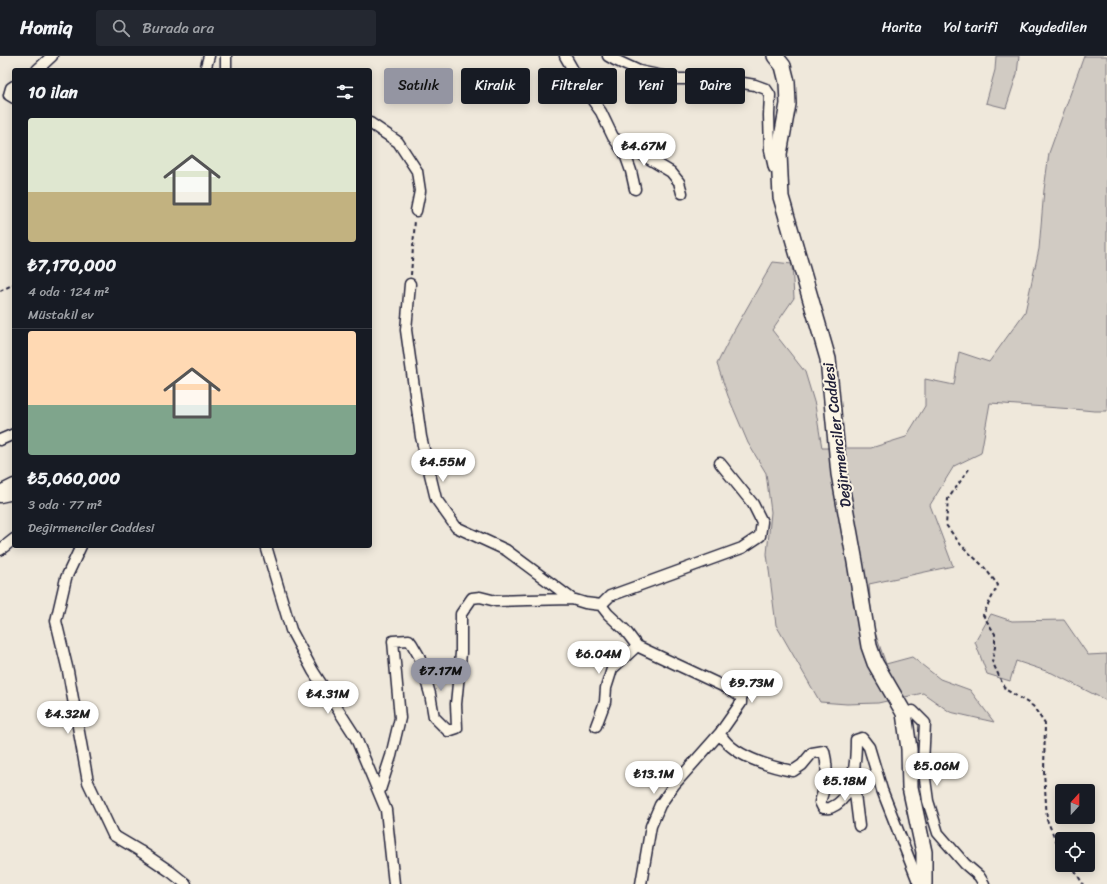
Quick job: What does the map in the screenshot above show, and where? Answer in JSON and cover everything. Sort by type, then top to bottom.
[{"type":"main road","name":"Değirmenciler Caddesi","points":[[775,56],[783,66],[787,82],[788,104],[779,154],[781,197],[828,359],[839,474],[869,646],[875,663],[904,713],[909,749],[910,786],[924,852],[924,884]]},
{"type":"street","points":[[39,68],[52,56]]},
{"type":"street","points":[[206,68],[209,56]]},
{"type":"street","points":[[226,56],[226,68]]},
{"type":"street","points":[[565,56],[581,84],[601,112],[613,137],[625,154],[635,189]]},
{"type":"street","points":[[608,56],[639,71],[677,79],[719,79],[755,85],[766,89],[770,95],[770,150],[781,197]]},
{"type":"street","points":[[12,87],[8,95],[12,97]]},
{"type":"street","points":[[372,124],[398,142],[416,171],[420,191],[416,211]]},
{"type":"street","points":[[613,137],[671,172],[679,182],[682,193]]},
{"type":"street","points":[[410,284],[406,330],[421,437],[436,499],[456,527],[506,550],[572,599]]},
{"type":"street","points":[[0,440],[12,435]]},
{"type":"street","points":[[601,605],[610,596],[742,548],[760,536],[762,522],[753,504],[720,463]]},
{"type":"street","points":[[0,491],[12,485]]},
{"type":"street","points":[[0,497],[12,494]]},
{"type":"street","points":[[0,550],[12,541]]},
{"type":"street","points":[[80,548],[66,578],[56,621],[68,671],[88,782],[113,835],[152,859],[186,884]]},
{"type":"street","points":[[267,548],[291,630],[313,671],[355,736],[386,810],[394,884]]},
{"type":"street","points":[[379,793],[391,756],[400,718],[393,641],[409,640],[412,644],[419,656],[430,694],[434,717],[448,731],[457,728],[456,704],[461,653],[461,614],[472,598],[480,597],[496,602],[572,599],[585,603],[601,605],[625,630],[637,646],[727,688],[740,697],[741,704],[720,733],[674,785],[660,805],[651,826],[641,884]]},
{"type":"street","points":[[596,726],[605,702],[606,688],[612,670],[637,646]]},
{"type":"street","points":[[904,713],[913,711],[925,723],[923,764],[928,801],[938,833],[965,864],[979,876],[984,884]]},
{"type":"street","points":[[720,733],[723,740],[743,755],[778,768],[793,771],[802,765],[812,753],[824,751],[826,760],[826,781],[820,802],[823,808],[831,808],[839,803],[847,794],[853,776],[856,740],[862,738],[869,747],[882,790],[919,884]]},
{"type":"street","points":[[853,776],[859,826]]},
{"type":"path","points":[[410,284],[416,211]]},
{"type":"path","points":[[0,291],[12,285]]},
{"type":"path","points":[[969,468],[948,499],[946,525],[961,545],[984,567],[998,585],[983,615],[995,634],[995,647],[992,661],[1005,689],[1033,706],[1045,724],[1044,771],[1047,820],[1055,838]]},
{"type":"path","points":[[1075,872],[1083,884]]},
{"type":"shaded area","points":[[996,56],[1019,56],[1017,74],[1006,108],[986,103],[995,70]]},
{"type":"shaded area","points":[[1084,56],[1107,56],[1107,411],[990,403],[981,453],[954,466],[930,505],[953,566],[869,584],[872,624],[886,664],[912,657],[940,679],[970,690],[994,722],[950,712],[923,693],[878,703],[847,704],[820,702],[776,625],[767,554],[771,512],[766,473],[748,443],[728,396],[717,364],[731,336],[773,262],[792,264],[794,298],[772,330],[805,372],[815,405],[822,448],[871,448],[906,437],[925,406],[925,379],[954,385],[959,352],[989,362],[1025,312],[1039,249],[1049,153]]},
{"type":"shaded area","points":[[991,614],[1012,621],[1064,620],[1088,655],[1107,654],[1107,701],[1052,673],[1016,661],[1010,681],[987,674],[975,642]]}]
